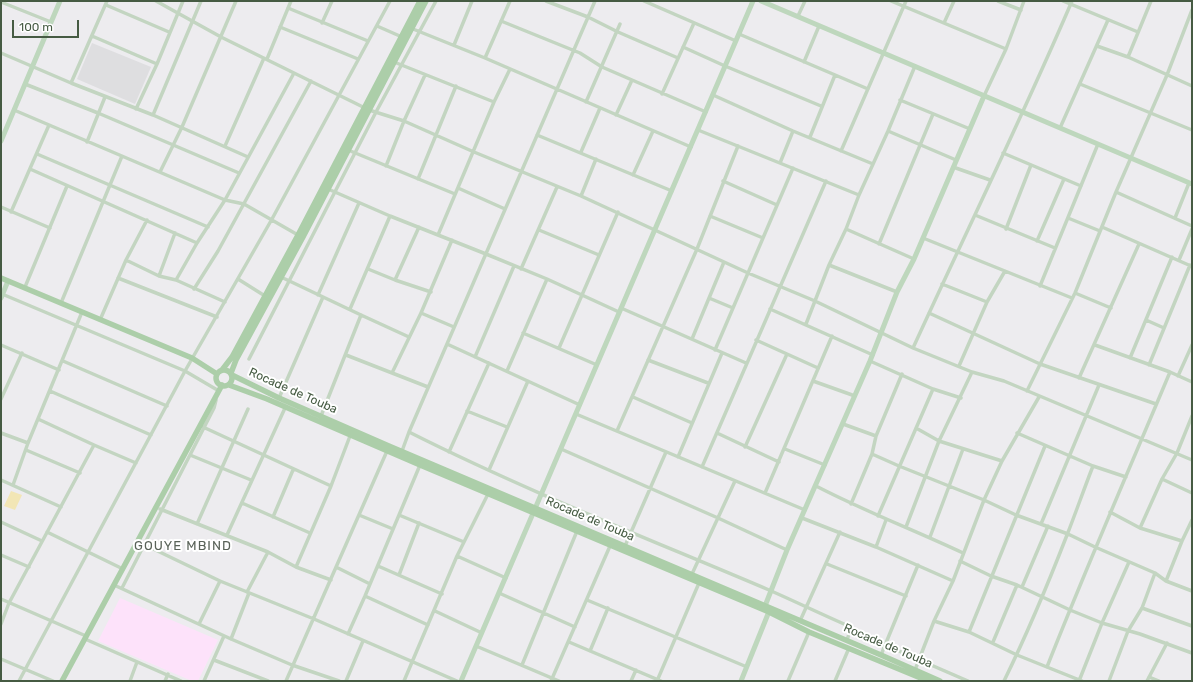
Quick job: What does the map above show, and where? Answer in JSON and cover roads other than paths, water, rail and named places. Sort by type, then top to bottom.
[{"type":"main road","points":[[62,681],[114,585],[159,508],[201,427],[215,396],[220,388],[229,384],[233,380],[232,374],[236,360],[348,150],[420,1]]},
{"type":"main road","points":[[220,388],[216,380],[217,374],[232,357],[367,109],[413,29],[426,1]]},
{"type":"main road","points":[[1,278],[192,358],[217,374]]},
{"type":"main road","points":[[222,370],[227,370],[232,374]]},
{"type":"main road","name":"Rocade de Touba","points":[[232,374],[279,398],[388,448],[420,465],[489,491],[692,574],[765,606],[809,632],[849,648],[917,679],[928,681]]},
{"type":"main road","name":"Rocade de Touba","points":[[229,384],[350,436],[402,451],[489,491]]},
{"type":"main road","name":"Rocade de Touba","points":[[535,510],[610,546],[699,583],[847,640],[940,681]]},
{"type":"street","points":[[1,141],[60,1]]},
{"type":"street","points":[[156,1],[221,38],[367,109],[404,121],[618,212],[655,231],[779,287],[814,301],[913,348],[972,372],[1004,381],[1192,460]]},
{"type":"street","points":[[136,109],[183,1]]},
{"type":"street","points":[[153,115],[202,1]]},
{"type":"street","points":[[160,172],[182,127],[236,1]]},
{"type":"street","points":[[225,146],[291,1]]},
{"type":"street","points":[[322,22],[332,1]]},
{"type":"street","points":[[19,681],[192,358],[217,317],[272,219],[390,1]]},
{"type":"street","points":[[249,359],[355,152],[436,1]]},
{"type":"street","points":[[454,45],[472,1]]},
{"type":"street","points":[[485,58],[510,1]]},
{"type":"street","points":[[402,451],[428,387],[595,1]]},
{"type":"street","points":[[644,1],[650,2],[736,42]]},
{"type":"street","points":[[461,681],[753,1]]},
{"type":"street","points":[[761,1],[1190,184],[1175,218]]},
{"type":"street","points":[[798,16],[805,1]]},
{"type":"street","points":[[891,1],[1006,49]]},
{"type":"street","points":[[841,151],[906,1]]},
{"type":"street","points":[[944,23],[954,1]]},
{"type":"street","points":[[998,1],[1021,10]]},
{"type":"street","points":[[765,606],[787,550],[870,361],[880,332],[897,292],[914,259],[984,96],[1006,49],[1024,1]]},
{"type":"street","points":[[1063,1],[1071,2],[1108,20],[1138,32]]},
{"type":"street","points":[[1128,57],[1151,1]]},
{"type":"street","points":[[1,2],[51,22]]},
{"type":"street","points":[[549,2],[588,17],[618,32],[678,58]]},
{"type":"street","points":[[913,348],[1023,112],[1071,2]]},
{"type":"street","points":[[72,83],[107,3],[170,32]]},
{"type":"street","points":[[288,8],[368,41]]},
{"type":"street","points":[[1027,391],[1075,293],[1116,192],[1167,75],[1192,10]]},
{"type":"street","points":[[1060,128],[1108,20]]},
{"type":"street","points":[[502,21],[573,52],[580,53],[602,67],[706,112]]},
{"type":"street","points":[[662,94],[694,23]]},
{"type":"street","points":[[586,102],[618,32],[620,24]]},
{"type":"street","points":[[377,26],[402,38]]},
{"type":"street","points":[[804,62],[819,26]]},
{"type":"street","points":[[280,27],[358,59]]},
{"type":"street","points":[[413,29],[485,58],[691,147]]},
{"type":"street","points":[[739,34],[868,89]]},
{"type":"street","points":[[92,36],[156,64]]},
{"type":"street","points":[[1097,46],[1128,57],[1192,86]]},
{"type":"street","points":[[683,47],[821,106]]},
{"type":"street","points":[[1,53],[182,127],[248,157]]},
{"type":"street","points":[[394,62],[494,102]]},
{"type":"street","points":[[806,324],[829,265],[846,229],[859,195],[915,66]]},
{"type":"street","points":[[438,235],[494,102],[510,69]]},
{"type":"street","points":[[176,280],[197,243],[225,200],[294,73]]},
{"type":"street","points":[[386,166],[404,121],[426,75]]},
{"type":"street","points":[[810,137],[821,106],[835,75]]},
{"type":"street","points":[[616,115],[632,80]]},
{"type":"street","points":[[194,289],[218,251],[311,81]]},
{"type":"street","points":[[25,84],[98,113],[239,173]]},
{"type":"street","points":[[1080,84],[1192,130]]},
{"type":"street","points":[[418,179],[456,86]]},
{"type":"street","points":[[713,95],[793,131],[873,164]]},
{"type":"street","points":[[86,142],[106,97]]},
{"type":"street","points":[[900,100],[970,129]]},
{"type":"street","points":[[580,152],[600,108]]},
{"type":"street","points":[[14,110],[225,200],[244,204],[298,235]]},
{"type":"street","points":[[879,244],[933,114]]},
{"type":"street","points":[[11,212],[49,125]]},
{"type":"street","points":[[698,130],[859,195]]},
{"type":"street","points":[[633,175],[653,131]]},
{"type":"street","points":[[780,162],[793,131]]},
{"type":"street","points":[[888,131],[956,160]]},
{"type":"street","points":[[537,134],[672,191]]},
{"type":"street","points":[[1040,286],[1098,144]]},
{"type":"street","points":[[617,431],[697,249],[738,146]]},
{"type":"street","points":[[348,150],[455,194]]},
{"type":"street","points":[[1003,153],[1081,186]]},
{"type":"street","points":[[36,154],[208,227]]},
{"type":"street","points":[[61,303],[122,156]]},
{"type":"street","points":[[581,196],[596,159]]},
{"type":"street","points":[[1006,229],[1031,165]]},
{"type":"street","points":[[953,167],[990,180]]},
{"type":"street","points":[[715,350],[793,168]]},
{"type":"street","points":[[30,169],[197,243]]},
{"type":"street","points":[[1037,241],[1064,179]]},
{"type":"street","points":[[723,181],[777,205]]},
{"type":"street","points":[[702,467],[826,181]]},
{"type":"street","points":[[25,287],[67,186]]},
{"type":"street","points":[[521,269],[557,187]]},
{"type":"street","points":[[458,188],[505,209]]},
{"type":"street","points":[[328,189],[390,216],[547,279],[581,295],[662,326],[746,363]]},
{"type":"street","points":[[1116,192],[1192,226]]},
{"type":"street","points":[[318,295],[359,203]]},
{"type":"street","points":[[1,207],[50,228]]},
{"type":"street","points":[[559,348],[618,212]]},
{"type":"street","points":[[975,215],[1055,248]]},
{"type":"street","points":[[350,309],[390,216]]},
{"type":"street","points":[[710,216],[763,238]]},
{"type":"street","points":[[1068,218],[1100,232]]},
{"type":"street","points":[[100,320],[126,260],[147,220]]},
{"type":"street","points":[[395,280],[419,227]]},
{"type":"street","points":[[1102,227],[1191,266],[1149,365]]},
{"type":"street","points":[[846,229],[914,259]]},
{"type":"street","points":[[1179,260],[1192,229]]},
{"type":"street","points":[[539,230],[599,255]]},
{"type":"street","points":[[159,276],[175,233]]},
{"type":"street","points":[[923,238],[1072,298]]},
{"type":"street","points":[[392,373],[421,313],[452,240]]},
{"type":"street","points":[[1079,378],[1139,244]]},
{"type":"street","points":[[1130,358],[1172,257]]},
{"type":"street","points":[[126,260],[159,276],[176,280],[225,302]]},
{"type":"street","points":[[692,339],[724,262]]},
{"type":"street","points":[[829,265],[897,292]]},
{"type":"street","points":[[475,357],[514,266]]},
{"type":"street","points":[[368,269],[430,292]]},
{"type":"street","points":[[959,366],[987,302],[1005,271]]},
{"type":"street","points":[[281,277],[409,336]]},
{"type":"street","points":[[118,278],[217,317]]},
{"type":"street","points":[[238,279],[265,296]]},
{"type":"street","points":[[507,371],[547,279]]},
{"type":"street","points":[[8,281],[2,295],[185,371],[220,388]]},
{"type":"street","points":[[942,284],[987,302]]},
{"type":"street","points":[[1075,293],[1111,308]]},
{"type":"street","points":[[279,398],[323,297]]},
{"type":"street","points":[[709,298],[733,308]]},
{"type":"street","points":[[770,309],[872,355]]},
{"type":"street","points":[[13,485],[28,443],[82,312]]},
{"type":"street","points":[[421,313],[454,327]]},
{"type":"street","points":[[929,313],[1040,364],[1156,404]]},
{"type":"street","points":[[321,416],[361,315]]},
{"type":"street","points":[[1146,320],[1164,328]]},
{"type":"street","points":[[523,333],[597,365]]},
{"type":"street","points":[[765,493],[832,336]]},
{"type":"street","points":[[756,340],[818,368]]},
{"type":"street","points":[[1,344],[59,370]]},
{"type":"street","points":[[447,344],[580,405]]},
{"type":"street","points":[[1095,344],[1170,372],[1192,382]]},
{"type":"street","points":[[1178,376],[1192,345]]},
{"type":"street","points":[[1,399],[22,353]]},
{"type":"street","points":[[678,457],[722,353]]},
{"type":"street","points":[[745,447],[787,354]]},
{"type":"street","points":[[346,355],[428,387]]},
{"type":"street","points":[[648,360],[708,384]]},
{"type":"street","points":[[63,361],[167,406]]},
{"type":"street","points":[[870,361],[933,389],[961,398]]},
{"type":"street","points":[[449,452],[489,363]]},
{"type":"street","points":[[906,527],[927,476],[939,441],[961,398],[972,372]]},
{"type":"street","points":[[1046,667],[1095,547],[1170,372]]},
{"type":"street","points":[[851,504],[872,454],[876,436],[902,374]]},
{"type":"street","points":[[489,470],[528,381]]},
{"type":"street","points":[[813,381],[855,396]]},
{"type":"street","points":[[1040,524],[1099,385]]},
{"type":"street","points":[[878,516],[933,389]]},
{"type":"street","points":[[50,391],[151,434]]},
{"type":"street","points":[[633,397],[692,423]]},
{"type":"street","points":[[915,670],[934,621],[953,581],[984,500],[1002,461],[1039,397]]},
{"type":"street","points":[[227,535],[285,408]]},
{"type":"street","points":[[197,524],[248,409]]},
{"type":"street","points":[[468,411],[507,428]]},
{"type":"street","points":[[576,414],[805,510]]},
{"type":"street","points":[[1140,528],[1162,479],[1190,426],[1192,416]]},
{"type":"street","points":[[38,419],[136,463]]},
{"type":"street","points":[[843,424],[876,436]]},
{"type":"street","points":[[122,588],[159,508],[190,455],[201,427],[331,486]]},
{"type":"street","points":[[916,428],[939,441],[1002,461]]},
{"type":"street","points":[[409,432],[449,452],[542,494],[771,591],[885,645],[968,681]]},
{"type":"street","points":[[1,433],[28,443]]},
{"type":"street","points":[[1017,433],[1093,466],[1126,477]]},
{"type":"street","points":[[717,434],[779,462]]},
{"type":"street","points":[[296,567],[331,486],[350,436]]},
{"type":"street","points":[[1,624],[9,603],[94,445]]},
{"type":"street","points":[[968,632],[1045,446]]},
{"type":"street","points":[[286,681],[388,448]]},
{"type":"street","points":[[561,449],[787,550]]},
{"type":"street","points":[[785,449],[825,465]]},
{"type":"street","points":[[930,537],[963,449]]},
{"type":"street","points":[[26,450],[80,473]]},
{"type":"street","points":[[625,546],[666,452]]},
{"type":"street","points":[[872,454],[984,500],[1016,515],[1068,534],[1155,573],[1166,581],[1192,591]]},
{"type":"street","points":[[190,455],[251,480]]},
{"type":"street","points":[[348,634],[366,596],[420,465]]},
{"type":"street","points":[[1004,681],[1068,534],[1093,466]]},
{"type":"street","points":[[273,517],[293,470]]},
{"type":"street","points":[[1162,479],[1192,493]]},
{"type":"street","points":[[1,480],[61,507]]},
{"type":"street","points":[[692,574],[735,481]]},
{"type":"street","points":[[816,486],[886,520],[930,537],[963,553]]},
{"type":"street","points":[[404,681],[435,611],[457,556],[489,491]]},
{"type":"street","points":[[242,503],[310,533]]},
{"type":"street","points":[[159,508],[268,552],[296,567],[331,580]]},
{"type":"street","points":[[1110,512],[1140,528],[1182,541]]},
{"type":"street","points":[[359,515],[393,529]]},
{"type":"street","points":[[399,515],[464,542]]},
{"type":"street","points":[[802,518],[876,547],[953,581]]},
{"type":"street","points":[[876,547],[886,520]]},
{"type":"street","points":[[1166,581],[1192,520]]},
{"type":"street","points":[[1,522],[42,541]]},
{"type":"street","points":[[399,575],[419,524]]},
{"type":"street","points":[[1022,587],[1048,526]]},
{"type":"street","points":[[522,665],[577,531]]},
{"type":"street","points":[[47,532],[123,569]]},
{"type":"street","points":[[800,621],[827,564],[840,532]]},
{"type":"street","points":[[143,544],[220,581],[314,619],[457,681]]},
{"type":"street","points":[[551,680],[610,546]]},
{"type":"street","points":[[231,639],[248,592],[268,552]]},
{"type":"street","points":[[1,556],[29,567]]},
{"type":"street","points":[[457,556],[506,578]]},
{"type":"street","points":[[960,561],[991,576],[1022,587],[1070,610],[1102,623],[1192,652]]},
{"type":"street","points":[[934,621],[993,642],[1080,681],[1102,623],[1129,562]]},
{"type":"street","points":[[827,564],[906,596]]},
{"type":"street","points":[[378,566],[442,594]]},
{"type":"street","points":[[881,655],[918,566]]},
{"type":"street","points":[[336,567],[370,584]]},
{"type":"street","points":[[1109,681],[1128,631],[1142,608],[1155,573]]},
{"type":"street","points":[[199,624],[220,581]]},
{"type":"street","points":[[569,642],[659,680],[699,583]]},
{"type":"street","points":[[114,585],[231,639],[292,665],[329,679],[339,681]]},
{"type":"street","points":[[993,642],[1017,585]]},
{"type":"street","points":[[499,594],[575,627]]},
{"type":"street","points":[[366,596],[428,625]]},
{"type":"street","points":[[1,599],[181,681]]},
{"type":"street","points":[[587,600],[747,667]]},
{"type":"street","points":[[590,651],[608,608]]},
{"type":"street","points":[[1142,608],[1192,626]]},
{"type":"street","points":[[741,681],[770,610]]},
{"type":"street","points":[[435,611],[482,633]]},
{"type":"street","points":[[847,640],[851,628]]},
{"type":"street","points":[[788,681],[809,632]]},
{"type":"street","points":[[204,681],[224,636]]},
{"type":"street","points":[[346,681],[363,641]]},
{"type":"street","points":[[1159,681],[1148,679],[1167,643]]},
{"type":"street","points":[[476,646],[522,665],[551,680],[559,681]]},
{"type":"street","points":[[835,681],[849,648]]},
{"type":"street","points":[[1,659],[53,681]]},
{"type":"street","points":[[214,660],[268,681]]},
{"type":"street","points":[[130,681],[137,662]]},
{"type":"street","points":[[631,681],[636,670]]},
{"type":"street","points":[[165,681],[168,674]]},
{"type":"district","name":"GOUYE MBIND","points":[[183,546]]}]
